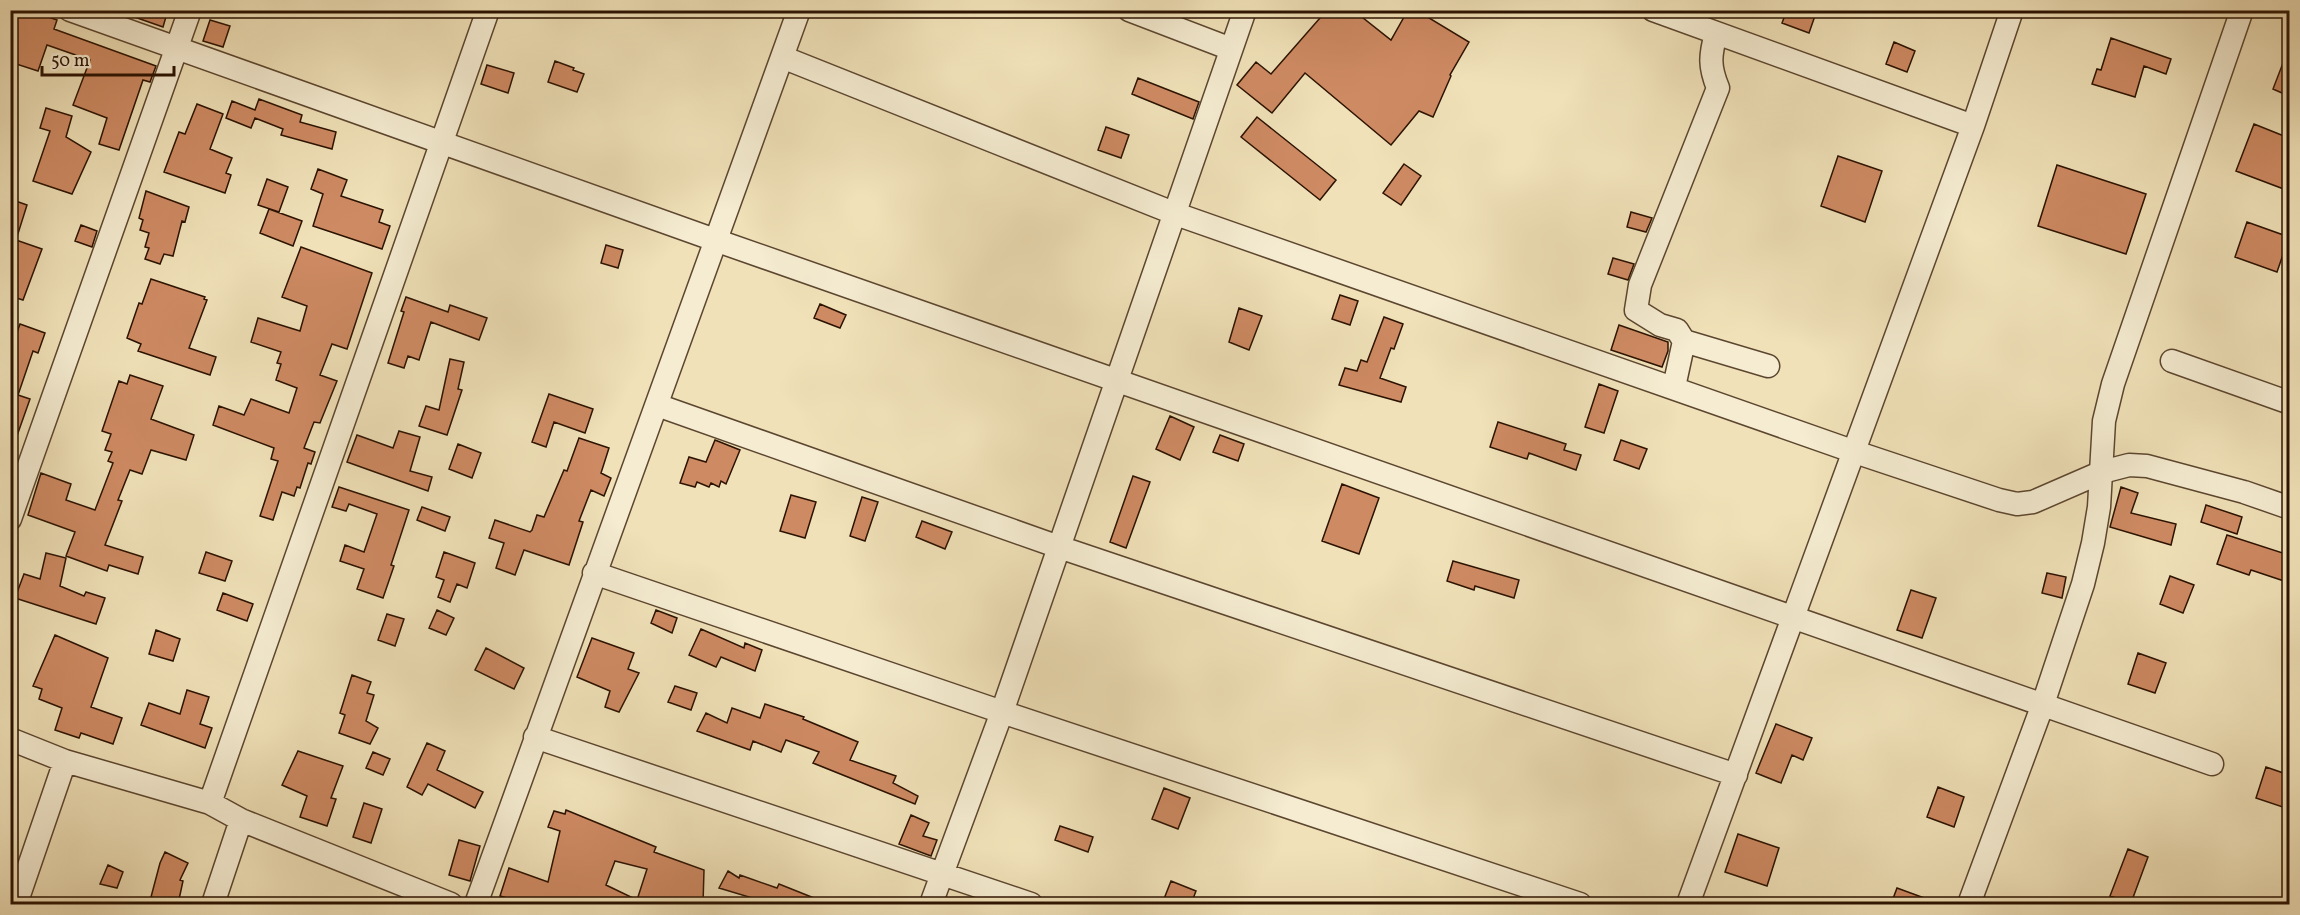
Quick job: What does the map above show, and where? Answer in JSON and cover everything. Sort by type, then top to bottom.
[{"type":"street","points":[[70,10],[715,240],[2212,764]]},
{"type":"street","points":[[10,519],[190,10]]},
{"type":"street","points":[[210,804],[488,10]]},
{"type":"street","points":[[476,904],[798,10]]},
{"type":"street","points":[[1129,10],[1231,49]]},
{"type":"street","points":[[931,904],[1002,712],[1245,10]]},
{"type":"street","points":[[1653,10],[1705,23],[1973,126]]},
{"type":"street","points":[[1688,904],[1855,452],[1973,126],[2012,10]]},
{"type":"street","points":[[1969,904],[2043,704],[2091,553],[2099,507],[2104,421],[2113,384],[2242,10]]},
{"type":"street","points":[[1705,23],[1711,52],[1711,71],[1718,88],[1640,285],[1636,310],[1660,325],[1677,330],[1684,341],[1768,366]]},
{"type":"street","points":[[782,57],[1176,214],[1855,452],[2017,504],[2033,502],[2102,472],[2128,465],[2147,466],[2244,492],[2289,508]]},
{"type":"street","points":[[1674,387],[1684,341]]},
{"type":"street","points":[[2172,361],[2289,403]]},
{"type":"street","points":[[657,405],[1059,547],[1736,775]]},
{"type":"street","points":[[594,573],[1002,712],[1580,904]]},
{"type":"street","points":[[535,737],[1031,904]]},
{"type":"street","points":[[10,739],[65,761],[210,804],[241,820],[451,904]]},
{"type":"street","points":[[16,904],[65,761]]},
{"type":"street","points":[[213,904],[241,820]]},
{"type":"building","points":[[10,10],[23,10],[57,20],[54,29],[156,66],[150,82],[143,80],[119,150],[99,144],[107,118],[73,105],[90,60],[47,45],[38,71],[10,62]]},
{"type":"building","points":[[124,10],[168,10],[163,27],[123,13]]},
{"type":"building","points":[[1327,10],[1353,10],[1391,40],[1408,10],[1416,10],[1469,42],[1450,75],[1433,117],[1419,111],[1391,145],[1305,73],[1272,113],[1237,85],[1256,62],[1271,74]]},
{"type":"building","points":[[1787,10],[1817,10],[1809,33],[1782,23]]},
{"type":"building","points":[[210,20],[230,26],[223,47],[203,41]]},
{"type":"building","points":[[2111,38],[2171,59],[2166,74],[2144,66],[2135,97],[2092,84],[2097,69],[2101,70]]},
{"type":"building","points":[[1894,42],[1915,51],[1907,72],[1886,64]]},
{"type":"building","points":[[2289,50],[2289,96],[2273,89]]},
{"type":"building","points":[[555,61],[584,74],[577,92],[548,82]]},
{"type":"building","points":[[487,65],[514,73],[508,93],[481,84]]},
{"type":"building","points":[[1138,78],[1199,102],[1193,119],[1132,94]]},
{"type":"building","points":[[259,99],[302,115],[300,122],[336,132],[332,149],[281,135],[283,129],[255,118],[251,128],[226,118],[232,101],[255,110]]},
{"type":"building","points":[[197,104],[223,114],[210,149],[232,158],[226,173],[231,175],[225,193],[164,172],[179,132],[185,134]]},
{"type":"building","points":[[46,108],[72,116],[66,137],[91,152],[72,194],[33,181],[50,131],[40,128]]},
{"type":"building","points":[[1257,117],[1336,180],[1320,200],[1241,137]]},
{"type":"building","points":[[2254,124],[2289,138],[2289,191],[2236,171]]},
{"type":"building","points":[[1106,127],[1129,135],[1121,158],[1098,150]]},
{"type":"building","points":[[1838,156],[1882,171],[1865,222],[1821,206]]},
{"type":"building","points":[[1404,164],[1421,176],[1401,205],[1383,193]]},
{"type":"building","points":[[2057,165],[2146,194],[2126,254],[2038,226]]},
{"type":"building","points":[[318,169],[347,180],[341,196],[383,210],[379,222],[390,226],[382,249],[313,226],[323,194],[311,189]]},
{"type":"building","points":[[267,179],[288,187],[279,212],[258,205]]},
{"type":"building","points":[[146,191],[189,207],[185,222],[182,221],[173,256],[164,254],[160,264],[145,259],[149,248],[145,247],[149,233],[140,230],[143,220],[139,218]]},
{"type":"building","points":[[10,199],[27,205],[16,240],[42,249],[23,300],[10,296]]},
{"type":"building","points":[[269,209],[302,221],[293,246],[260,233]]},
{"type":"building","points":[[1631,212],[1652,218],[1646,232],[1627,227]]},
{"type":"building","points":[[2247,222],[2289,237],[2277,272],[2235,257]]},
{"type":"building","points":[[81,225],[97,231],[92,247],[75,241]]},
{"type":"building","points":[[606,245],[623,250],[618,268],[601,263]]},
{"type":"building","points":[[301,247],[372,273],[347,349],[332,344],[320,375],[337,381],[320,423],[314,422],[304,448],[315,452],[311,464],[308,463],[300,488],[297,487],[294,496],[282,492],[273,520],[260,516],[278,461],[271,459],[274,448],[213,425],[219,406],[244,415],[251,399],[289,413],[297,388],[276,380],[281,364],[277,363],[281,352],[251,342],[258,318],[300,331],[307,306],[282,297]]},
{"type":"building","points":[[1613,258],[1634,264],[1628,280],[1608,274]]},
{"type":"building","points":[[151,279],[205,297],[204,299],[207,300],[189,348],[216,357],[210,375],[138,351],[141,344],[127,338],[139,303],[142,304]]},
{"type":"building","points":[[1340,295],[1358,301],[1350,325],[1332,319]]},
{"type":"building","points":[[406,297],[448,312],[450,305],[487,318],[479,340],[431,322],[419,360],[408,356],[404,368],[388,363],[404,312],[401,311]]},
{"type":"building","points":[[820,304],[846,315],[840,328],[814,318]]},
{"type":"building","points":[[1239,308],[1262,316],[1249,350],[1229,342]]},
{"type":"building","points":[[1384,317],[1403,324],[1380,378],[1406,387],[1401,402],[1339,385],[1345,368],[1357,371],[1361,360],[1367,362]]},
{"type":"building","points":[[20,324],[45,333],[38,353],[33,351],[18,395],[30,399],[13,447],[10,446],[10,352]]},
{"type":"building","points":[[1619,325],[1668,342],[1668,351],[1662,367],[1611,350]]},
{"type":"building","points":[[450,359],[464,362],[458,389],[462,390],[447,435],[419,426],[426,406],[439,410]]},
{"type":"building","points":[[130,375],[163,386],[151,419],[194,435],[186,460],[151,450],[142,474],[130,470],[118,500],[122,501],[105,545],[143,557],[138,574],[109,565],[107,571],[66,556],[75,532],[28,515],[41,473],[71,484],[66,500],[95,510],[113,463],[108,461],[112,452],[105,450],[111,434],[102,431],[119,381],[127,384]]},
{"type":"building","points":[[1599,384],[1618,391],[1604,433],[1585,427]]},
{"type":"building","points":[[549,394],[593,409],[585,433],[554,422],[546,447],[532,442]]},
{"type":"building","points":[[1170,416],[1194,427],[1180,460],[1156,449]]},
{"type":"building","points":[[1498,422],[1566,444],[1564,450],[1581,455],[1576,470],[1529,453],[1527,459],[1490,447]]},
{"type":"building","points":[[399,431],[420,437],[410,471],[432,477],[428,491],[347,462],[357,435],[393,448]]},
{"type":"building","points":[[1220,435],[1244,444],[1238,461],[1213,452]]},
{"type":"building","points":[[579,438],[609,448],[601,473],[611,478],[604,496],[591,490],[579,521],[583,522],[569,565],[524,550],[515,575],[496,568],[504,543],[489,538],[495,520],[530,532],[537,515],[544,517],[564,470],[567,471]]},
{"type":"building","points":[[715,440],[740,450],[726,484],[721,481],[719,487],[711,483],[709,487],[697,482],[695,487],[680,483],[689,457],[706,462]]},
{"type":"building","points":[[1621,440],[1647,449],[1639,469],[1614,460]]},
{"type":"building","points":[[458,444],[481,453],[472,478],[449,469]]},
{"type":"building","points":[[1133,476],[1150,482],[1126,548],[1110,542]]},
{"type":"building","points":[[1342,484],[1379,498],[1359,554],[1322,541]]},
{"type":"building","points":[[339,487],[409,510],[383,598],[357,589],[364,569],[340,561],[345,545],[364,552],[377,514],[349,504],[346,511],[332,507]]},
{"type":"building","points":[[2121,487],[2138,493],[2131,513],[2176,524],[2171,545],[2110,527]]},
{"type":"building","points":[[791,495],[816,502],[805,538],[780,531]]},
{"type":"building","points":[[862,497],[878,502],[865,541],[850,536]]},
{"type":"building","points":[[2206,505],[2242,517],[2237,534],[2201,522]]},
{"type":"building","points":[[422,507],[450,517],[445,531],[417,520]]},
{"type":"building","points":[[922,521],[952,532],[945,549],[916,537]]},
{"type":"building","points":[[2227,535],[2289,555],[2287,582],[2251,570],[2249,575],[2217,564]]},
{"type":"building","points":[[206,552],[232,561],[225,581],[199,573]]},
{"type":"building","points":[[444,552],[475,563],[467,588],[457,584],[450,602],[438,597],[444,580],[436,577]]},
{"type":"building","points":[[46,553],[66,558],[60,586],[84,596],[86,592],[105,598],[96,624],[15,598],[24,574],[40,579]]},
{"type":"building","points":[[1453,561],[1519,580],[1514,598],[1475,586],[1474,590],[1447,581]]},
{"type":"building","points":[[2047,573],[2066,577],[2062,598],[2042,593]]},
{"type":"building","points":[[2170,576],[2194,585],[2183,613],[2160,604]]},
{"type":"building","points":[[1911,590],[1936,598],[1922,638],[1897,630]]},
{"type":"building","points":[[223,593],[253,604],[247,621],[217,610]]},
{"type":"building","points":[[437,610],[454,618],[446,635],[429,628]]},
{"type":"building","points":[[656,610],[677,618],[672,633],[651,623]]},
{"type":"building","points":[[387,614],[404,619],[395,646],[378,640]]},
{"type":"building","points":[[701,629],[744,648],[745,643],[762,650],[755,671],[721,657],[716,667],[689,655]]},
{"type":"building","points":[[156,630],[180,639],[173,661],[149,654]]},
{"type":"building","points":[[55,635],[108,658],[91,707],[122,718],[113,744],[81,733],[79,738],[55,730],[62,708],[39,699],[42,689],[33,686]]},
{"type":"building","points":[[592,638],[634,653],[628,669],[639,673],[619,712],[605,707],[610,691],[577,677]]},
{"type":"building","points":[[486,648],[524,668],[514,689],[475,670]]},
{"type":"building","points":[[2138,653],[2166,663],[2155,693],[2128,684]]},
{"type":"building","points":[[352,675],[371,682],[367,693],[374,695],[366,721],[378,728],[370,744],[339,733],[345,715],[340,713]]},
{"type":"building","points":[[675,686],[697,693],[691,710],[668,702]]},
{"type":"building","points":[[187,690],[209,697],[200,724],[212,728],[205,748],[141,725],[149,703],[180,714]]},
{"type":"building","points":[[765,704],[804,717],[803,719],[858,742],[850,760],[896,776],[893,783],[918,796],[915,804],[813,763],[819,752],[786,740],[781,752],[753,741],[750,750],[697,731],[706,713],[727,723],[732,708],[760,718]]},
{"type":"building","points":[[1776,724],[1812,738],[1803,760],[1792,755],[1781,783],[1756,773]]},
{"type":"building","points":[[427,743],[445,751],[437,770],[483,792],[475,808],[428,784],[422,795],[407,787]]},
{"type":"building","points":[[298,751],[343,766],[331,798],[336,799],[327,826],[300,817],[307,796],[282,785]]},
{"type":"building","points":[[373,752],[390,759],[383,775],[366,768]]},
{"type":"building","points":[[2266,767],[2289,775],[2289,809],[2256,798]]},
{"type":"building","points":[[1938,787],[1964,797],[1954,827],[1927,817]]},
{"type":"building","points":[[1164,788],[1190,798],[1178,829],[1152,819]]},
{"type":"building","points":[[364,803],[382,809],[371,843],[353,837]]},
{"type":"building","points":[[566,810],[656,847],[654,852],[704,870],[703,904],[529,904],[500,896],[509,868],[548,882],[560,831],[548,827],[554,811],[565,814]],"holes":[[[615,861],[647,869],[637,900],[606,885]]]},
{"type":"building","points":[[911,815],[929,823],[923,836],[937,840],[931,856],[899,844]]},
{"type":"building","points":[[1060,826],[1093,837],[1088,852],[1055,840]]},
{"type":"building","points":[[1738,834],[1779,848],[1767,886],[1725,872]]},
{"type":"building","points":[[459,840],[480,846],[470,881],[449,875]]},
{"type":"building","points":[[2128,849],[2148,857],[2131,903],[2110,896]]},
{"type":"building","points":[[165,852],[188,863],[180,880],[183,881],[178,904],[151,897]]},
{"type":"building","points":[[108,865],[123,872],[117,888],[100,884]]},
{"type":"building","points":[[728,871],[739,878],[740,875],[777,888],[779,884],[829,904],[772,904],[719,888]]},
{"type":"building","points":[[1171,881],[1196,891],[1191,904],[1162,904]]},
{"type":"building","points":[[1897,888],[1938,903],[1938,904],[1891,904]]}]
